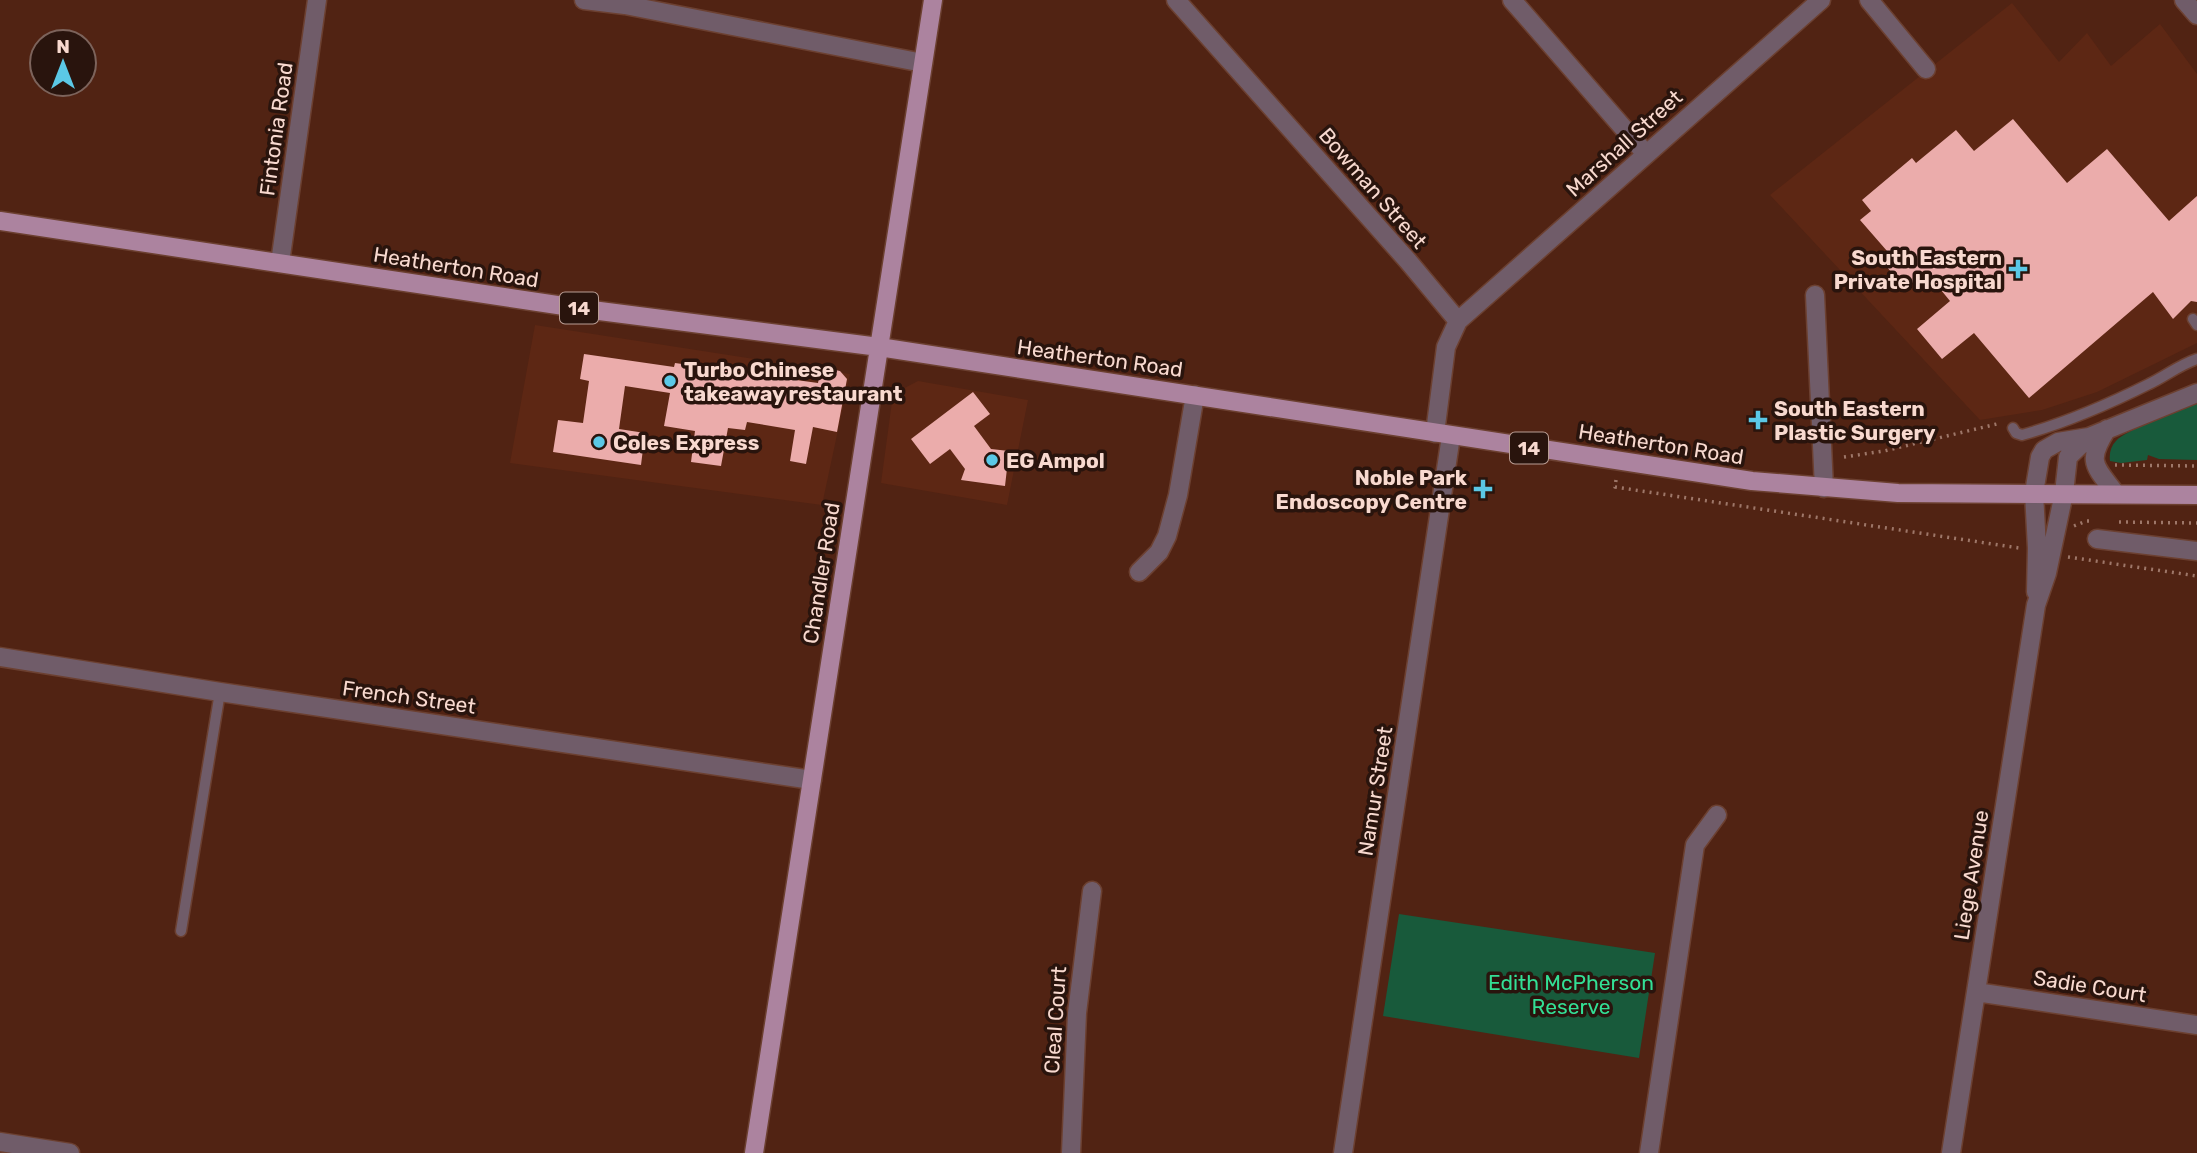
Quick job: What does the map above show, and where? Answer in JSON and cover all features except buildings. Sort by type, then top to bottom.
[{"type":"main road","name":"Chandler Road","points":[[754,1153],[933,0]]},
{"type":"main road","name":"Heatherton Road","points":[[0,221],[584,309],[879,347],[1752,481],[1898,493],[2197,495]]},
{"type":"street","name":"Fintonia Road","points":[[280,263],[317,0]]},
{"type":"street","points":[[584,0],[625,5],[923,63]]},
{"type":"street","name":"Bowman Street","points":[[1176,0],[1458,321]]},
{"type":"street","points":[[1512,0],[1646,154]]},
{"type":"street","name":"Marshall Street","points":[[1458,321],[1821,0]]},
{"type":"street","points":[[1869,0],[1926,69]]},
{"type":"street","points":[[2184,0],[2197,15]]},
{"type":"street","points":[[1815,295],[1824,488]]},
{"type":"street","points":[[1443,434],[1446,347],[1458,321]]},
{"type":"street","points":[[2089,437],[2197,393]]},
{"type":"street","points":[[1139,572],[1159,552],[1167,537],[1178,495],[1195,396]]},
{"type":"street","points":[[2106,429],[2093,456],[2101,474],[2116,494]]},
{"type":"street","name":"Namur Street","points":[[1343,1153],[1443,434]]},
{"type":"street","name":"Liege Avenue","points":[[2036,605],[2034,493],[2040,461],[2044,450],[2059,442],[2089,437]]},
{"type":"street","name":"Liege Avenue","points":[[1951,1153],[2036,605],[2047,573],[2064,493],[2068,457],[2089,437]]},
{"type":"street","points":[[2097,539],[2197,551]]},
{"type":"street","name":"French Street","points":[[0,657],[812,780]]},
{"type":"street","points":[[1649,1153],[1695,845],[1717,814]]},
{"type":"street","name":"Cleal Court","points":[[1071,1153],[1077,1013],[1092,891]]},
{"type":"street","name":"Sadie Court","points":[[1976,992],[2197,1025]]},
{"type":"street","points":[[0,1142],[69,1153]]},
{"type":"lane","points":[[2012,426],[2016,433],[2022,435],[2150,384],[2180,365],[2197,359]]},
{"type":"lane","points":[[181,931],[220,692]]},
{"type":"path","points":[[1844,457],[1884,452],[1998,423],[2012,426]]},
{"type":"path","points":[[2109,462],[2117,466],[2197,466]]},
{"type":"path","points":[[1616,480],[1615,487],[2037,551]]},
{"type":"path","points":[[2076,558],[2197,576]]},
{"type":"shaded area","name":"South Eastern Private Hospital","points":[[2012,3],[2059,62],[2087,33],[2111,66],[2160,24],[2197,74],[2197,343],[2097,392],[2042,410],[1980,420],[1770,195]]},
{"type":"shaded area","points":[[535,325],[850,374],[822,505],[510,463]]},
{"type":"shaded area","name":"EG Ampol","points":[[918,381],[1028,400],[1007,505],[881,483],[893,394]]},
{"type":"green space","points":[[2197,403],[2197,460],[2159,459],[2148,455],[2147,460],[2121,463],[2110,461],[2112,447],[2121,436]]},
{"type":"green space","name":"Edith McPherson Reserve","points":[[1399,914],[1655,953],[1639,1058],[1383,1016]]},
{"type":"place","name":"South Eastern Private Hospital","points":[[2018,269]]},
{"type":"place","name":"Turbo Chinese takeaway restaurant","points":[[670,381]]},
{"type":"place","name":"South Eastern Plastic Surgery","points":[[1758,420]]},
{"type":"place","name":"Coles Express","points":[[599,442]]},
{"type":"place","name":"EG Ampol","points":[[992,460]]},
{"type":"place","name":"Noble Park Endoscopy Centre","points":[[1483,489]]}]
